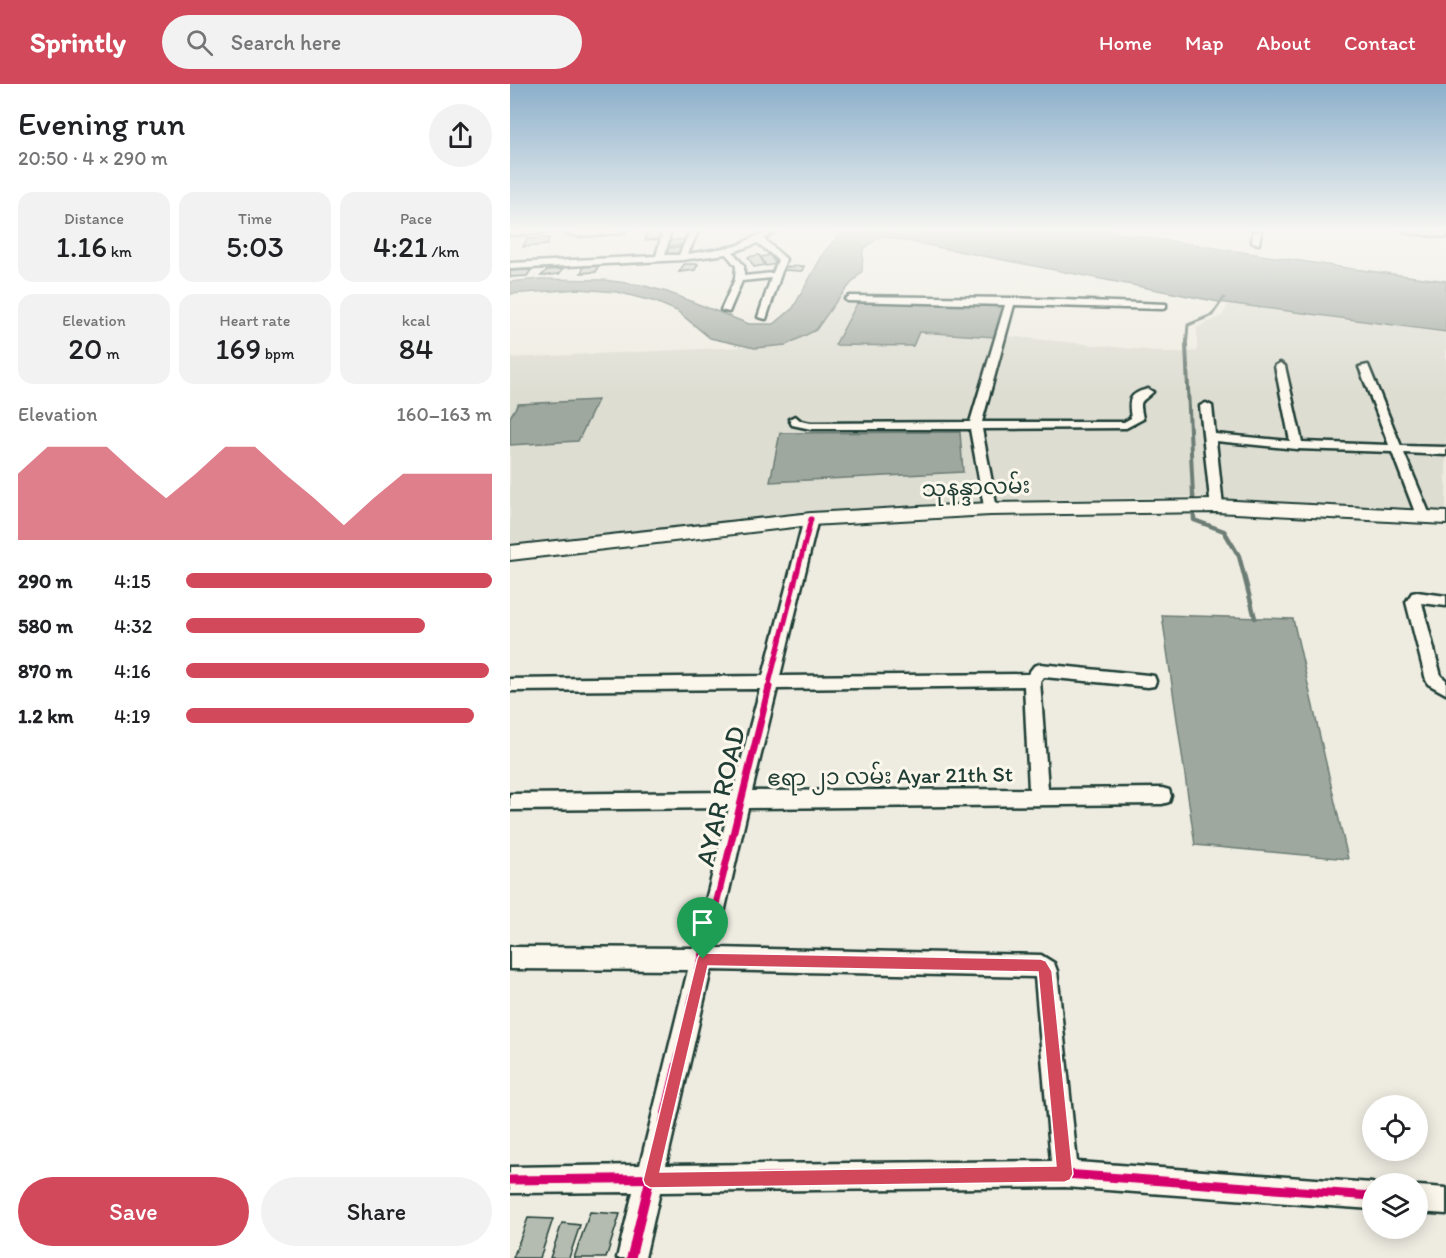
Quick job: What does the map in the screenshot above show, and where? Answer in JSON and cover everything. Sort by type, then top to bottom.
[{"type":"main road","name":"သုနန္ဒာလမ်း","points":[[510,553],[811,519],[990,509],[1216,506],[1446,518]]},
{"type":"street","points":[[726,310],[736,286]]},
{"type":"street","points":[[763,317],[774,286]]},
{"type":"street","points":[[850,299],[1163,306]]},
{"type":"street","points":[[990,509],[975,424],[1011,301]]},
{"type":"street","points":[[1281,366],[1297,445]]},
{"type":"street","points":[[1364,367],[1423,515]]},
{"type":"street","points":[[795,419],[796,423],[801,426],[1126,425],[1137,419],[1134,404],[1137,397],[1148,392]]},
{"type":"street","points":[[1206,406],[1216,506]]},
{"type":"street","points":[[1208,437],[1297,445],[1446,451]]},
{"type":"street","name":"AYAR ROAD","points":[[631,1258],[740,801],[811,519]]},
{"type":"street","points":[[1446,601],[1417,597],[1414,602],[1434,680],[1446,688]]},
{"type":"street","points":[[1039,798],[1032,680],[1040,670],[1148,681]]},
{"type":"street","points":[[510,685],[1032,680]]},
{"type":"street","name":"ဧရာ ၂၁ လမ်း Ayar 21th St","points":[[510,802],[1162,796]]},
{"type":"street","points":[[510,958],[703,959],[1041,966],[1046,971],[1065,1174]]},
{"type":"street","points":[[510,1180],[1065,1174],[1362,1195]]},
{"type":"street","points":[[1428,1200],[1446,1201]]},
{"type":"shaded area","points":[[510,286],[644,286],[667,292],[749,324],[774,324],[793,308],[805,286],[849,286],[816,330],[786,345],[755,348],[710,338],[677,311],[656,302],[617,292],[579,289],[510,294]]},
{"type":"shaded area","points":[[1136,286],[1446,286],[1446,332],[1219,302]]},
{"type":"shaded area","points":[[842,295],[1017,297],[1007,336],[1174,353],[1197,351],[1197,327],[1222,316],[1229,303],[1446,332],[1446,512],[1189,497],[987,501],[658,529],[510,547],[510,358],[786,345]]},
{"type":"shaded area","points":[[858,302],[1005,305],[995,337],[919,332],[913,346],[835,345]]},
{"type":"shaded area","points":[[598,400],[578,441],[510,445],[510,417],[518,404]]},
{"type":"shaded area","points":[[960,432],[963,472],[770,482],[780,433]]},
{"type":"shaded area","points":[[1162,615],[1293,619],[1348,859],[1195,845]]},
{"type":"building","points":[[590,1212],[620,1214],[606,1258],[574,1258]]},
{"type":"building","points":[[528,1218],[553,1219],[540,1258],[513,1258]]},
{"type":"building","points":[[562,1223],[580,1225],[569,1258],[550,1258]]},
{"type":"waterway","points":[[1186,346],[1188,325],[1212,315],[1224,298]]},
{"type":"waterway","points":[[1186,346],[1193,496]]},
{"type":"waterway","points":[[1193,494],[1194,520],[1224,531],[1239,556],[1255,618]]},
{"type":"cycle path","points":[[631,1258],[740,801],[811,519]]},
{"type":"cycle path","points":[[510,1180],[1065,1174],[1362,1195]]},
{"type":"route","points":[[703,959],[1033,964],[1041,966],[1046,971],[1065,1174],[650,1180],[703,959]]}]
